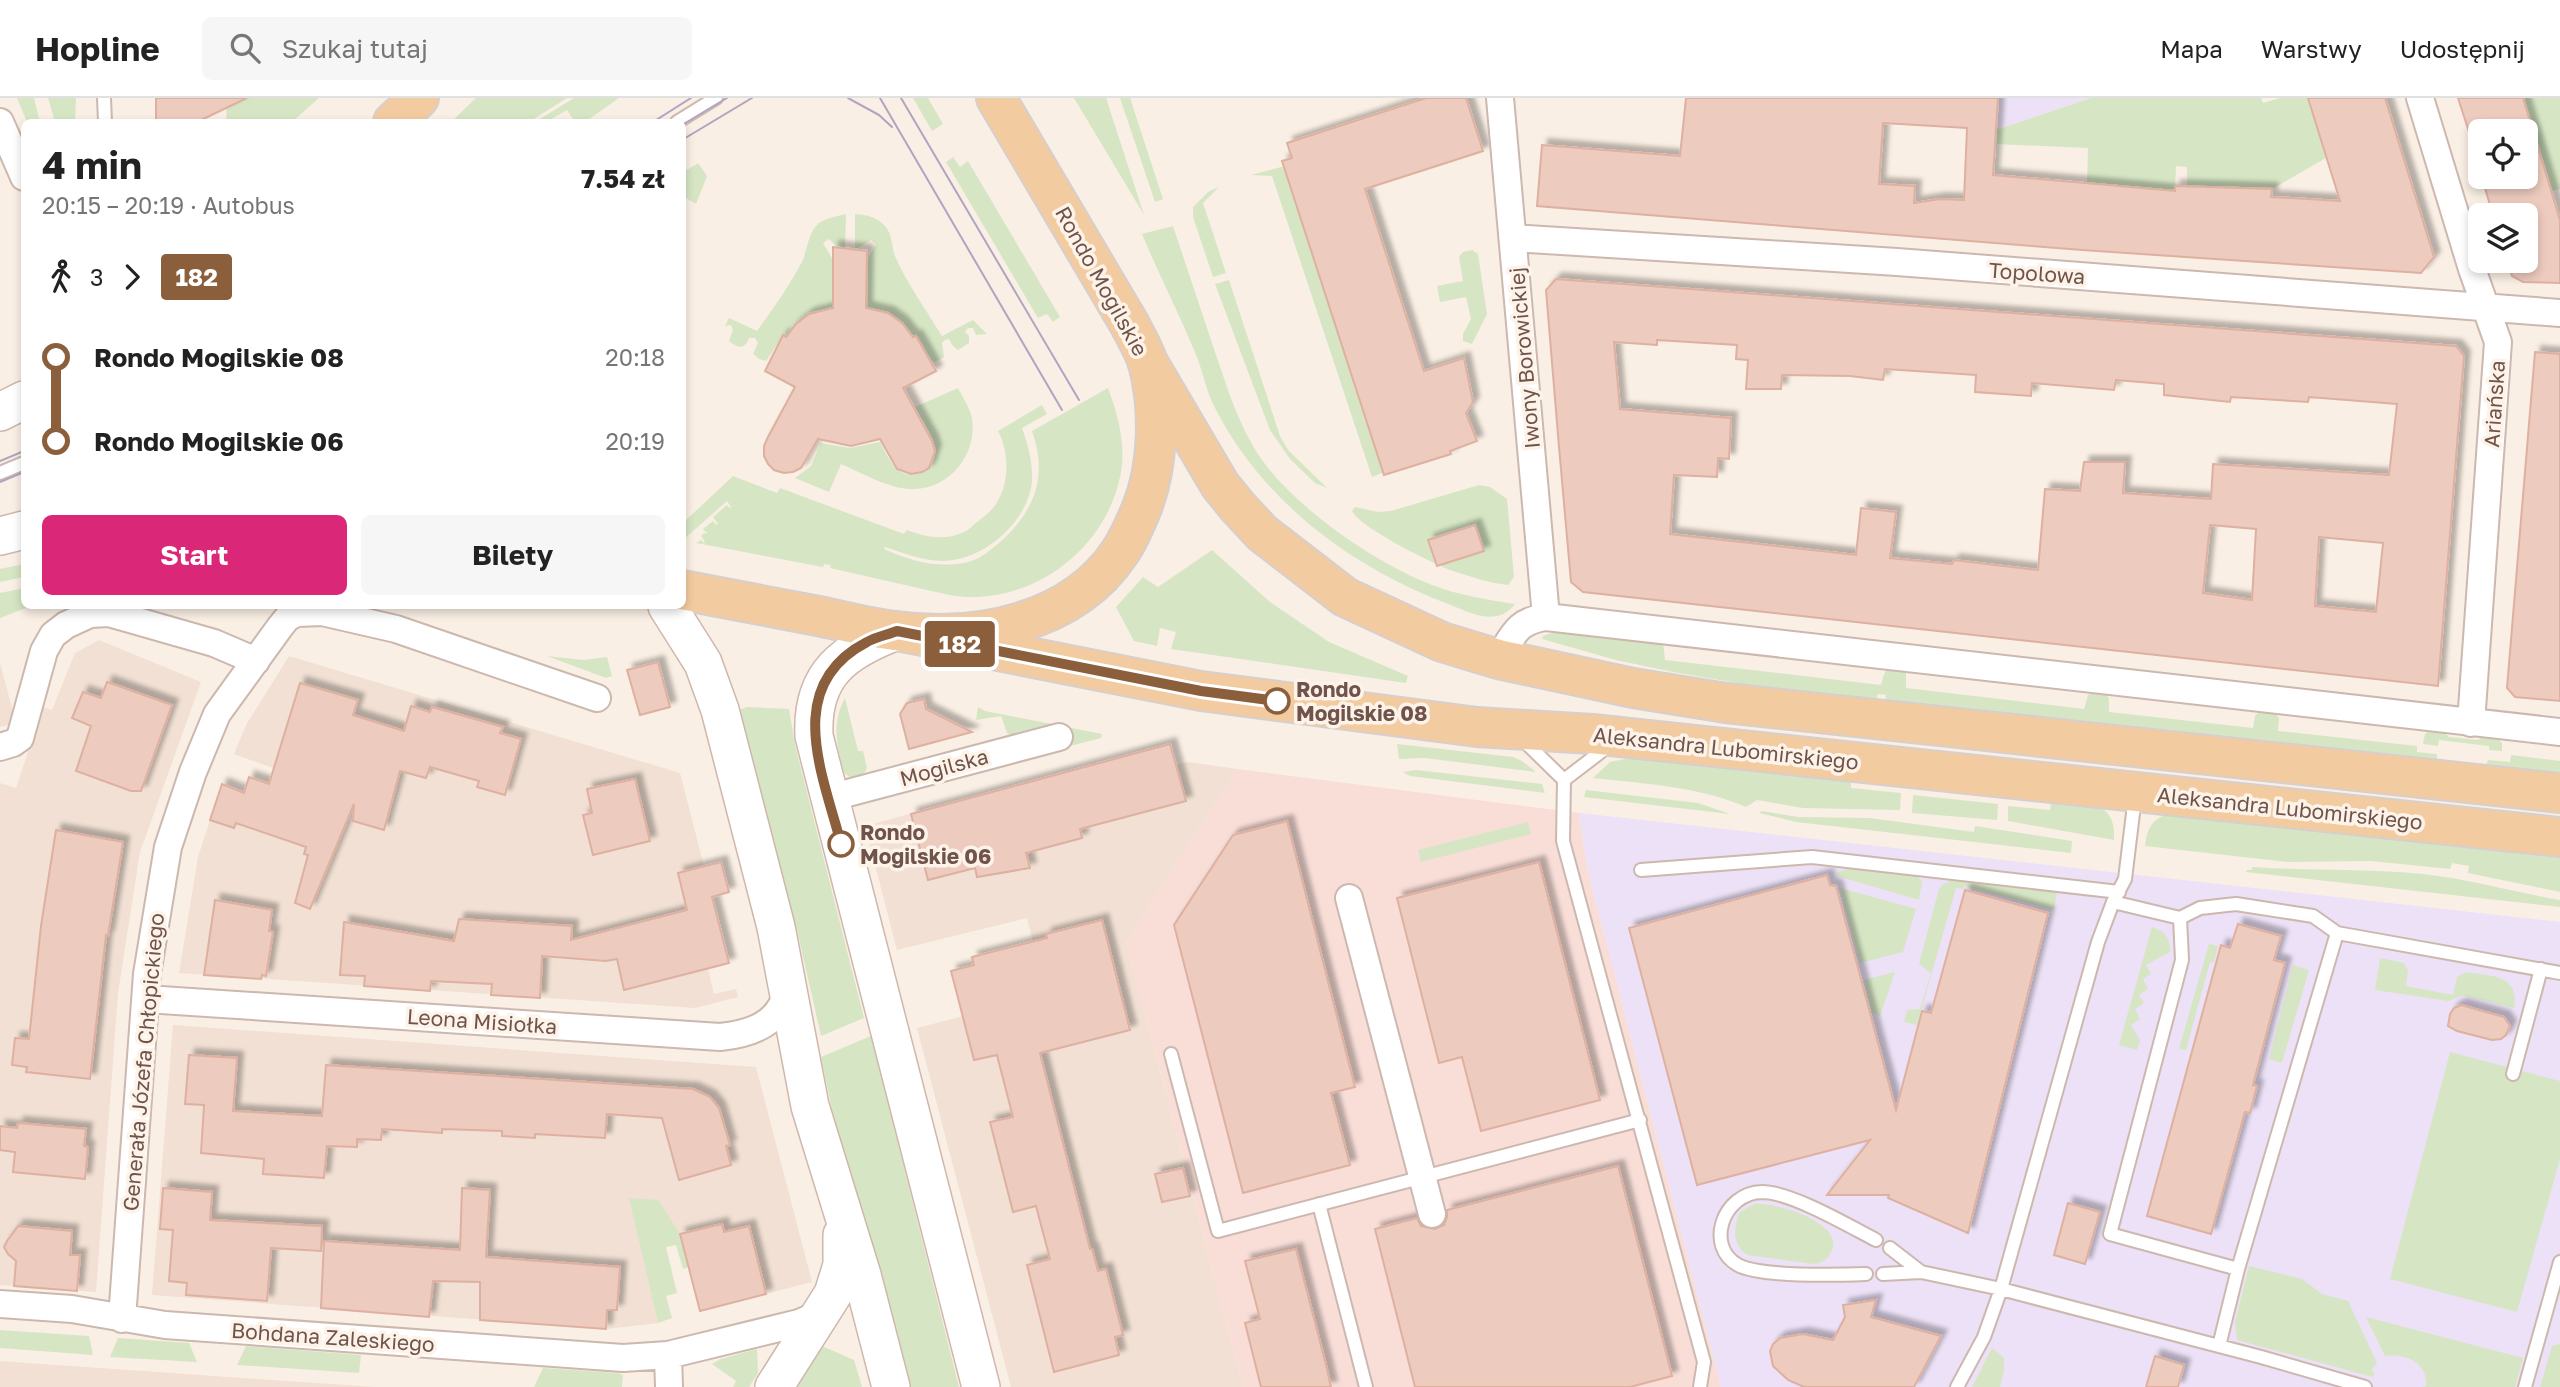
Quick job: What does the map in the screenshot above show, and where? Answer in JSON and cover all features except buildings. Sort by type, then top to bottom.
[{"type":"main road","points":[[396,119],[419,98]]},
{"type":"main road","name":"Rondo Mogilskie","points":[[686,591],[897,631],[957,632],[1010,625],[1066,603],[1109,567],[1130,536],[1149,484],[1155,424],[1147,361],[1018,115],[996,98]]},
{"type":"main road","name":"Aleksandra Lubomirskiego","points":[[1147,361],[1220,485],[1262,533],[1345,597],[1443,642],[1498,659],[1633,688],[1727,703],[2560,793]]},
{"type":"main road","name":"Aleksandra Lubomirskiego","points":[[897,631],[1201,691],[1464,726],[1620,737],[2560,837]]},
{"type":"street","name":"Iwony Borowickiej","points":[[1500,98],[1546,617]]},
{"type":"street","name":"Ariańska","points":[[2420,98],[2498,342],[2471,723]]},
{"type":"street","points":[[0,122],[21,170]]},
{"type":"street","name":"Topolowa","points":[[1513,238],[1897,262],[2560,313]]},
{"type":"street","points":[[0,412],[21,402]]},
{"type":"street","points":[[0,536],[21,531]]},
{"type":"street","points":[[669,609],[690,639],[706,670],[720,710],[776,928],[810,1106],[862,1275],[891,1387]]},
{"type":"street","name":"Generała Józefa Chłopickiego","points":[[122,1319],[146,999],[154,928],[170,836],[217,714],[288,617],[308,611],[322,612],[396,629],[597,698]]},
{"type":"street","points":[[0,747],[20,738],[44,651],[52,635],[90,614],[109,613],[214,643],[256,661]]},
{"type":"street","points":[[1498,659],[1519,626],[1527,621],[1546,617],[2560,732]]},
{"type":"street","points":[[897,631],[867,642],[841,661],[823,686],[816,708],[814,736],[981,1387]]},
{"type":"street","name":"Mogilska","points":[[829,798],[1059,737]]},
{"type":"street","points":[[1349,898],[1432,1214]]},
{"type":"street","name":"Leona Misiołka","points":[[146,999],[720,1037],[739,1035],[771,1020],[780,1011],[786,998],[787,981]]},
{"type":"street","points":[[774,1387],[833,1294],[842,1265],[841,1210]]},
{"type":"street","name":"Bohdana Zaleskiego","points":[[0,1304],[72,1309],[164,1325],[597,1357],[668,1355],[799,1323],[820,1314]]},
{"type":"street","points":[[668,1355],[669,1387]]},
{"type":"lane","points":[[104,98],[105,119]]},
{"type":"lane","points":[[682,119],[716,98]]},
{"type":"lane","points":[[0,472],[21,464]]},
{"type":"lane","points":[[1512,729],[1564,780],[1563,841],[1704,1362],[1700,1387]]},
{"type":"lane","points":[[1564,780],[1620,737]]},
{"type":"lane","points":[[1957,1387],[1983,1337],[2001,1289],[2098,942],[2125,879],[2136,792]]},
{"type":"lane","points":[[1641,870],[1812,857],[2116,897],[2180,918],[2200,908],[2235,904],[2313,916],[2337,933],[2560,973]]},
{"type":"lane","points":[[2180,918],[2182,960],[2110,1234],[2238,1269]]},
{"type":"lane","points":[[2219,1346],[2238,1269],[2337,933]]},
{"type":"lane","points":[[2513,1074],[2541,969]]},
{"type":"lane","points":[[1171,1054],[1218,1231],[1640,1121]]},
{"type":"lane","points":[[1867,1274],[1823,1275],[1740,1266],[1727,1254],[1723,1245],[1722,1223],[1728,1209],[1739,1198],[1752,1193],[1768,1193],[1829,1215],[1876,1240]]},
{"type":"lane","points":[[1320,1204],[1366,1387]]},
{"type":"lane","points":[[1890,1248],[1921,1272]]},
{"type":"lane","points":[[2525,1387],[2560,1262]]},
{"type":"lane","points":[[1883,1274],[1921,1272],[2001,1289],[2365,1387]]},
{"type":"shaded area","points":[[1998,98],[2091,98],[1996,130]]},
{"type":"shaded area","points":[[99,640],[201,682],[140,852],[118,993],[96,1292],[0,1285],[0,783],[16,788],[43,707],[52,710],[75,653]]},
{"type":"shaded area","points":[[289,656],[680,773],[704,866],[678,873],[714,994],[736,989],[738,997],[695,1008],[179,973],[198,857],[222,784],[244,792],[249,777],[287,790],[292,775],[234,754],[246,725]]},
{"type":"shaded area","points":[[0,663],[16,723],[0,727]]},
{"type":"shaded area","points":[[1170,744],[1176,765],[1188,762],[1238,769],[1126,942],[1243,1387],[1011,1387],[917,1028],[1046,995],[1027,918],[897,950],[865,826]]},
{"type":"shaded area","points":[[1238,769],[1579,813],[1587,867],[1721,1387],[1243,1387],[1126,942]]},
{"type":"shaded area","points":[[1579,813],[2560,922],[2560,1387],[1721,1387],[1587,867]]},
{"type":"shaded area","points":[[173,1025],[756,1067],[812,1282],[700,1311],[680,1234],[630,1198],[658,1323],[606,1329],[152,1295]]},
{"type":"shaded area","points":[[0,1361],[228,1377],[376,1387],[0,1387]]},
{"type":"green space","points":[[17,98],[34,98],[39,119],[26,119]]},
{"type":"green space","points":[[48,98],[76,98],[75,119],[54,119]]},
{"type":"green space","points":[[230,98],[319,98],[295,119],[226,119]]},
{"type":"green space","points":[[476,98],[567,98],[534,119],[454,119]]},
{"type":"green space","points":[[574,98],[619,98],[589,119],[573,119],[567,110],[551,119],[540,119]]},
{"type":"green space","points":[[913,98],[928,98],[943,124],[932,131]]},
{"type":"green space","points":[[1074,98],[1106,98],[1144,215]]},
{"type":"green space","points":[[1120,98],[1130,98],[1163,199],[1155,202]]},
{"type":"green space","points":[[2091,98],[2261,98],[2263,103],[2280,98],[2308,98],[2326,158],[2272,189],[2187,189],[2187,167],[2176,166],[2175,191],[2087,184],[2088,148],[1995,144],[1996,130]]},
{"type":"green space","points":[[2523,98],[2560,98],[2560,189],[2552,191],[2538,146],[2538,119],[2530,119]]},
{"type":"green space","points":[[953,157],[960,167],[968,161],[1060,317],[1053,322],[1047,314],[1038,318],[946,162]]},
{"type":"green space","points":[[698,163],[707,176],[696,204],[686,198],[686,170]]},
{"type":"green space","points":[[1285,166],[1384,472],[1372,477],[1272,176],[1251,175]]},
{"type":"green space","points":[[1219,187],[1203,203],[1226,273],[1213,277],[1193,217],[1193,207],[1208,192]]},
{"type":"green space","points":[[846,214],[845,249],[837,247],[829,239],[823,243],[833,260],[832,307],[809,314],[796,324],[786,336],[783,335],[766,361],[753,354],[758,343],[755,338],[749,338],[745,345],[740,347],[729,341],[733,330],[731,325],[725,326],[729,318],[757,331],[797,271],[816,226],[826,219]]},
{"type":"green space","points":[[855,214],[875,219],[888,229],[899,265],[942,336],[973,320],[987,334],[976,335],[973,328],[968,328],[965,332],[969,336],[969,343],[958,350],[949,339],[945,340],[942,343],[944,357],[935,362],[930,360],[916,336],[913,337],[898,321],[866,307],[867,260],[876,244],[871,240],[855,250]]},
{"type":"green space","points":[[1173,226],[1232,400],[1247,435],[1267,467],[1286,488],[1332,528],[1409,575],[1442,589],[1515,604],[1499,616],[1481,616],[1408,587],[1343,549],[1312,527],[1258,474],[1213,403],[1194,350],[1142,234]]},
{"type":"green space","points":[[1472,250],[1478,254],[1487,314],[1472,344],[1463,341],[1463,334],[1471,319],[1466,297],[1440,302],[1437,286],[1463,281],[1459,257],[1463,252]]},
{"type":"green space","points":[[1229,280],[1280,436],[1288,450],[1327,488],[1315,483],[1290,459],[1270,430],[1215,284]]},
{"type":"green space","points":[[958,388],[972,418],[970,446],[957,469],[935,485],[899,488],[841,464],[829,492],[795,478],[811,466],[821,443],[850,448],[880,442],[898,470],[910,474],[922,472],[931,464],[935,453],[928,429],[915,407]]},
{"type":"green space","points":[[1108,388],[1118,420],[1122,466],[1113,501],[1086,544],[1048,576],[1025,587],[1001,594],[954,596],[830,568],[831,565],[824,564],[823,567],[696,543],[701,540],[705,542],[701,536],[708,534],[703,529],[713,521],[718,524],[713,517],[727,505],[731,507],[727,501],[686,537],[686,520],[733,476],[777,493],[780,488],[904,534],[907,530],[935,537],[957,535],[968,530],[990,512],[1003,490],[1006,459],[998,431],[1042,405],[1047,414],[1022,428],[1032,468],[1032,481],[1023,509],[1005,533],[980,551],[953,560],[927,559],[885,547],[884,549],[935,564],[972,561],[1000,542],[1030,505],[1038,478],[1039,463],[1032,431]]},
{"type":"green space","points":[[1479,485],[1490,487],[1507,499],[1514,577],[1508,585],[1464,575],[1428,560],[1381,535],[1357,518],[1352,511],[1355,507],[1378,512],[1391,511]]},
{"type":"green space","points":[[1212,550],[1270,602],[1329,642],[1408,676],[1406,683],[1171,649],[1176,632],[1160,628],[1157,646],[1134,641],[1116,607],[1143,577],[1158,587]]},
{"type":"green space","points":[[21,565],[21,578],[0,582],[0,569]]},
{"type":"green space","points":[[21,589],[21,609],[23,609],[0,618],[0,593]]},
{"type":"green space","points":[[1557,631],[1663,642],[1665,660],[1881,685],[1888,668],[1902,667],[1906,673],[1906,688],[2084,709],[2088,695],[2099,692],[2109,698],[2109,712],[2253,728],[2258,713],[2274,712],[2279,718],[2278,731],[2417,746],[2417,752],[2437,754],[2437,760],[2486,766],[2488,760],[2510,762],[2511,755],[2560,761],[2560,775],[1885,702],[1886,695],[1878,694],[1876,700],[1754,686],[1616,660],[1542,639],[1543,636]]},
{"type":"green space","points":[[547,656],[584,660],[607,657],[612,676],[606,678]]},
{"type":"green space","points":[[845,698],[858,751],[863,751],[867,768],[863,776],[853,779],[844,773],[837,735],[838,717]]},
{"type":"green space","points":[[747,707],[789,709],[795,745],[864,1018],[821,1036],[797,930],[738,710]]},
{"type":"green space","points":[[978,707],[985,711],[1102,734],[1101,738],[1066,747],[1013,737],[1007,733],[1001,716],[976,720]]},
{"type":"green space","points":[[2432,729],[2444,732],[2449,737],[2478,740],[2483,736],[2498,737],[2502,751],[2489,750],[2489,746],[2439,740],[2438,746],[2423,744],[2425,734]]},
{"type":"green space","points":[[1397,744],[1513,757],[1536,772],[1425,758],[1399,759]]},
{"type":"green space","points":[[1635,757],[1851,782],[1851,788],[1901,793],[1900,810],[1803,808],[1757,800],[1746,807],[1690,790],[1593,778],[1610,762]]},
{"type":"green space","points":[[1416,770],[1542,784],[1545,793],[1410,776],[1403,772]]},
{"type":"green space","points":[[1586,790],[1698,803],[1730,814],[1584,797]]},
{"type":"green space","points":[[1913,795],[1998,804],[1997,820],[1912,813]]},
{"type":"green space","points":[[2051,803],[2100,807],[2112,821],[2114,840],[2008,821],[2008,806],[2050,810]]},
{"type":"green space","points":[[1762,811],[1798,817],[1870,818],[1974,832],[1975,826],[2072,841],[2071,853],[1796,822],[1759,813]]},
{"type":"green space","points":[[2169,814],[2560,858],[2560,892],[2468,873],[2469,866],[2452,863],[2450,869],[2371,861],[2288,862],[2145,846],[2151,825],[2158,818]]},
{"type":"green space","points":[[1528,822],[1531,834],[1421,862],[1418,850]]},
{"type":"green space","points":[[2252,867],[2380,871],[2440,876],[2560,900],[2560,907],[2246,872],[2252,870]]},
{"type":"green space","points":[[1848,869],[1914,874],[1922,881],[1919,900],[1837,876],[1837,872]]},
{"type":"green space","points":[[1953,880],[2057,893],[2054,910],[1964,886],[1963,889],[1956,888],[1917,1025],[1904,1022],[1907,1010],[1920,1009],[1931,973],[1919,964],[1939,889]]},
{"type":"green space","points":[[1840,888],[1916,909],[1903,952],[1860,963]]},
{"type":"green space","points":[[2152,927],[2166,936],[2170,952],[2146,965],[2151,974],[2143,979],[2148,989],[2139,995],[2144,1003],[2135,1009],[2140,1019],[2131,1025],[2140,1040],[2137,1050],[2119,1045]]},
{"type":"green space","points":[[2209,944],[2218,946],[2214,962],[2210,962],[2186,1050],[2179,1049]]},
{"type":"green space","points":[[2380,958],[2404,963],[2408,971],[2406,986],[2453,995],[2457,977],[2466,972],[2493,976],[2508,983],[2512,989],[2515,997],[2514,1008],[2466,996],[2448,1001],[2375,990]]},
{"type":"green space","points":[[2293,965],[2309,970],[2282,1063],[2269,1059]]},
{"type":"green space","points":[[1895,972],[1880,1016],[1872,1013],[1864,980]]},
{"type":"green space","points":[[871,1036],[959,1387],[903,1387],[832,1110],[821,1057]]},
{"type":"green space","points":[[2450,1052],[2560,1081],[2560,1159],[2517,1312],[2390,1279]]},
{"type":"green space","points":[[629,1198],[658,1200],[680,1234],[689,1267],[683,1269],[676,1245],[666,1247],[677,1293],[666,1296],[672,1318],[658,1323]]},
{"type":"green space","points":[[1754,1204],[1792,1211],[1819,1224],[1829,1232],[1833,1242],[1831,1252],[1824,1261],[1814,1264],[1747,1255],[1736,1241],[1735,1230],[1740,1212]]},
{"type":"green space","points":[[2249,1266],[2302,1279],[2322,1294],[2348,1301],[2377,1363],[2371,1371],[2375,1373],[2373,1377],[2237,1340],[2235,1322]]},
{"type":"green space","points":[[2366,1317],[2523,1358],[2515,1387],[2421,1387],[2426,1386],[2426,1378],[2419,1365],[2400,1356],[2385,1356]]},
{"type":"green space","points":[[0,1330],[89,1336],[93,1355],[0,1348]]},
{"type":"green space","points":[[118,1338],[189,1343],[197,1362],[110,1357]]},
{"type":"green space","points":[[2560,1344],[2560,1387],[2540,1387],[2552,1346]]},
{"type":"green space","points":[[246,1346],[361,1355],[359,1373],[237,1365]]},
{"type":"green space","points":[[822,1346],[854,1360],[862,1387],[796,1387]]},
{"type":"green space","points":[[1992,1348],[2004,1358],[2000,1387],[1972,1387]]},
{"type":"green space","points":[[757,1349],[758,1373],[749,1387],[733,1387],[736,1381],[712,1364],[721,1359]]},
{"type":"green space","points":[[543,1368],[617,1373],[623,1375],[622,1387],[534,1387]]},
{"type":"tram line","points":[[658,119],[691,98]]},
{"type":"tram line","points":[[686,123],[727,98]]},
{"type":"tram line","points":[[686,138],[752,98]]},
{"type":"tram line","points":[[848,98],[879,115],[892,127]]},
{"type":"tram line","points":[[880,98],[1062,410]]},
{"type":"tram line","points":[[901,98],[1079,400]]},
{"type":"tram line","points":[[0,461],[21,452]]},
{"type":"tram line","points":[[0,482],[21,473]]},
{"type":"bus line","name":"182","points":[[841,844],[814,736],[817,700],[828,677],[850,653],[867,642],[897,631],[1201,691],[1277,701]]},
{"type":"place","name":"Rondo Mogilskie 08","points":[[1277,701]]},
{"type":"place","name":"Rondo Mogilskie 06","points":[[841,844]]}]
